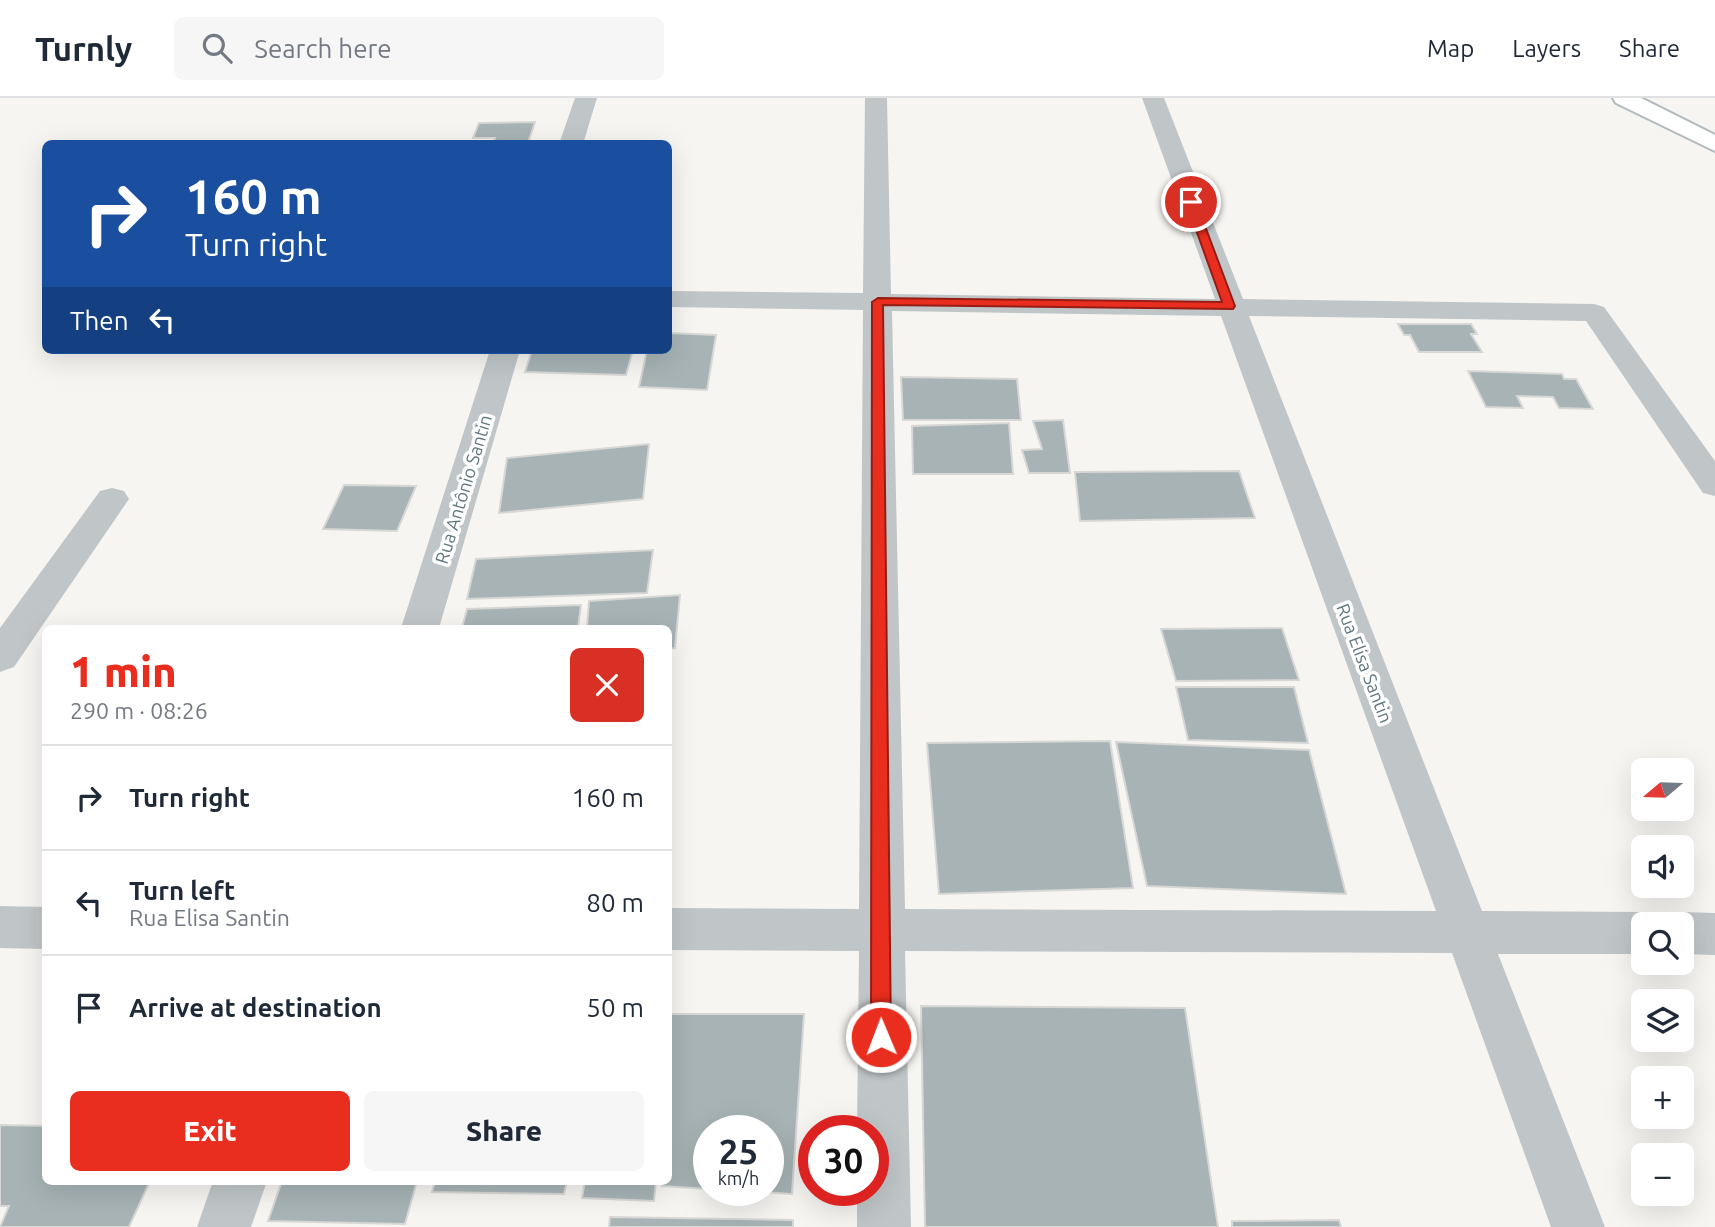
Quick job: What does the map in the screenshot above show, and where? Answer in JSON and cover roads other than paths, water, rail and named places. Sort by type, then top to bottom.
[{"type":"main road","points":[[1624,98],[1715,144]]},
{"type":"street","points":[[572,140],[586,98]]},
{"type":"street","points":[[876,98],[884,1227]]},
{"type":"street","name":"Rua Elisa Santin","points":[[1153,98],[1229,306],[1468,930],[1578,1227]]},
{"type":"street","points":[[672,299],[1594,313],[1715,485]]},
{"type":"street","name":"Rua Antônio Santin","points":[[421,625],[504,354]]},
{"type":"street","points":[[0,657],[112,499]]},
{"type":"street","points":[[0,927],[42,928]]},
{"type":"street","points":[[672,929],[1468,930],[1631,933]]},
{"type":"street","points":[[1694,933],[1715,934]]},
{"type":"street","points":[[224,1227],[239,1185]]}]
